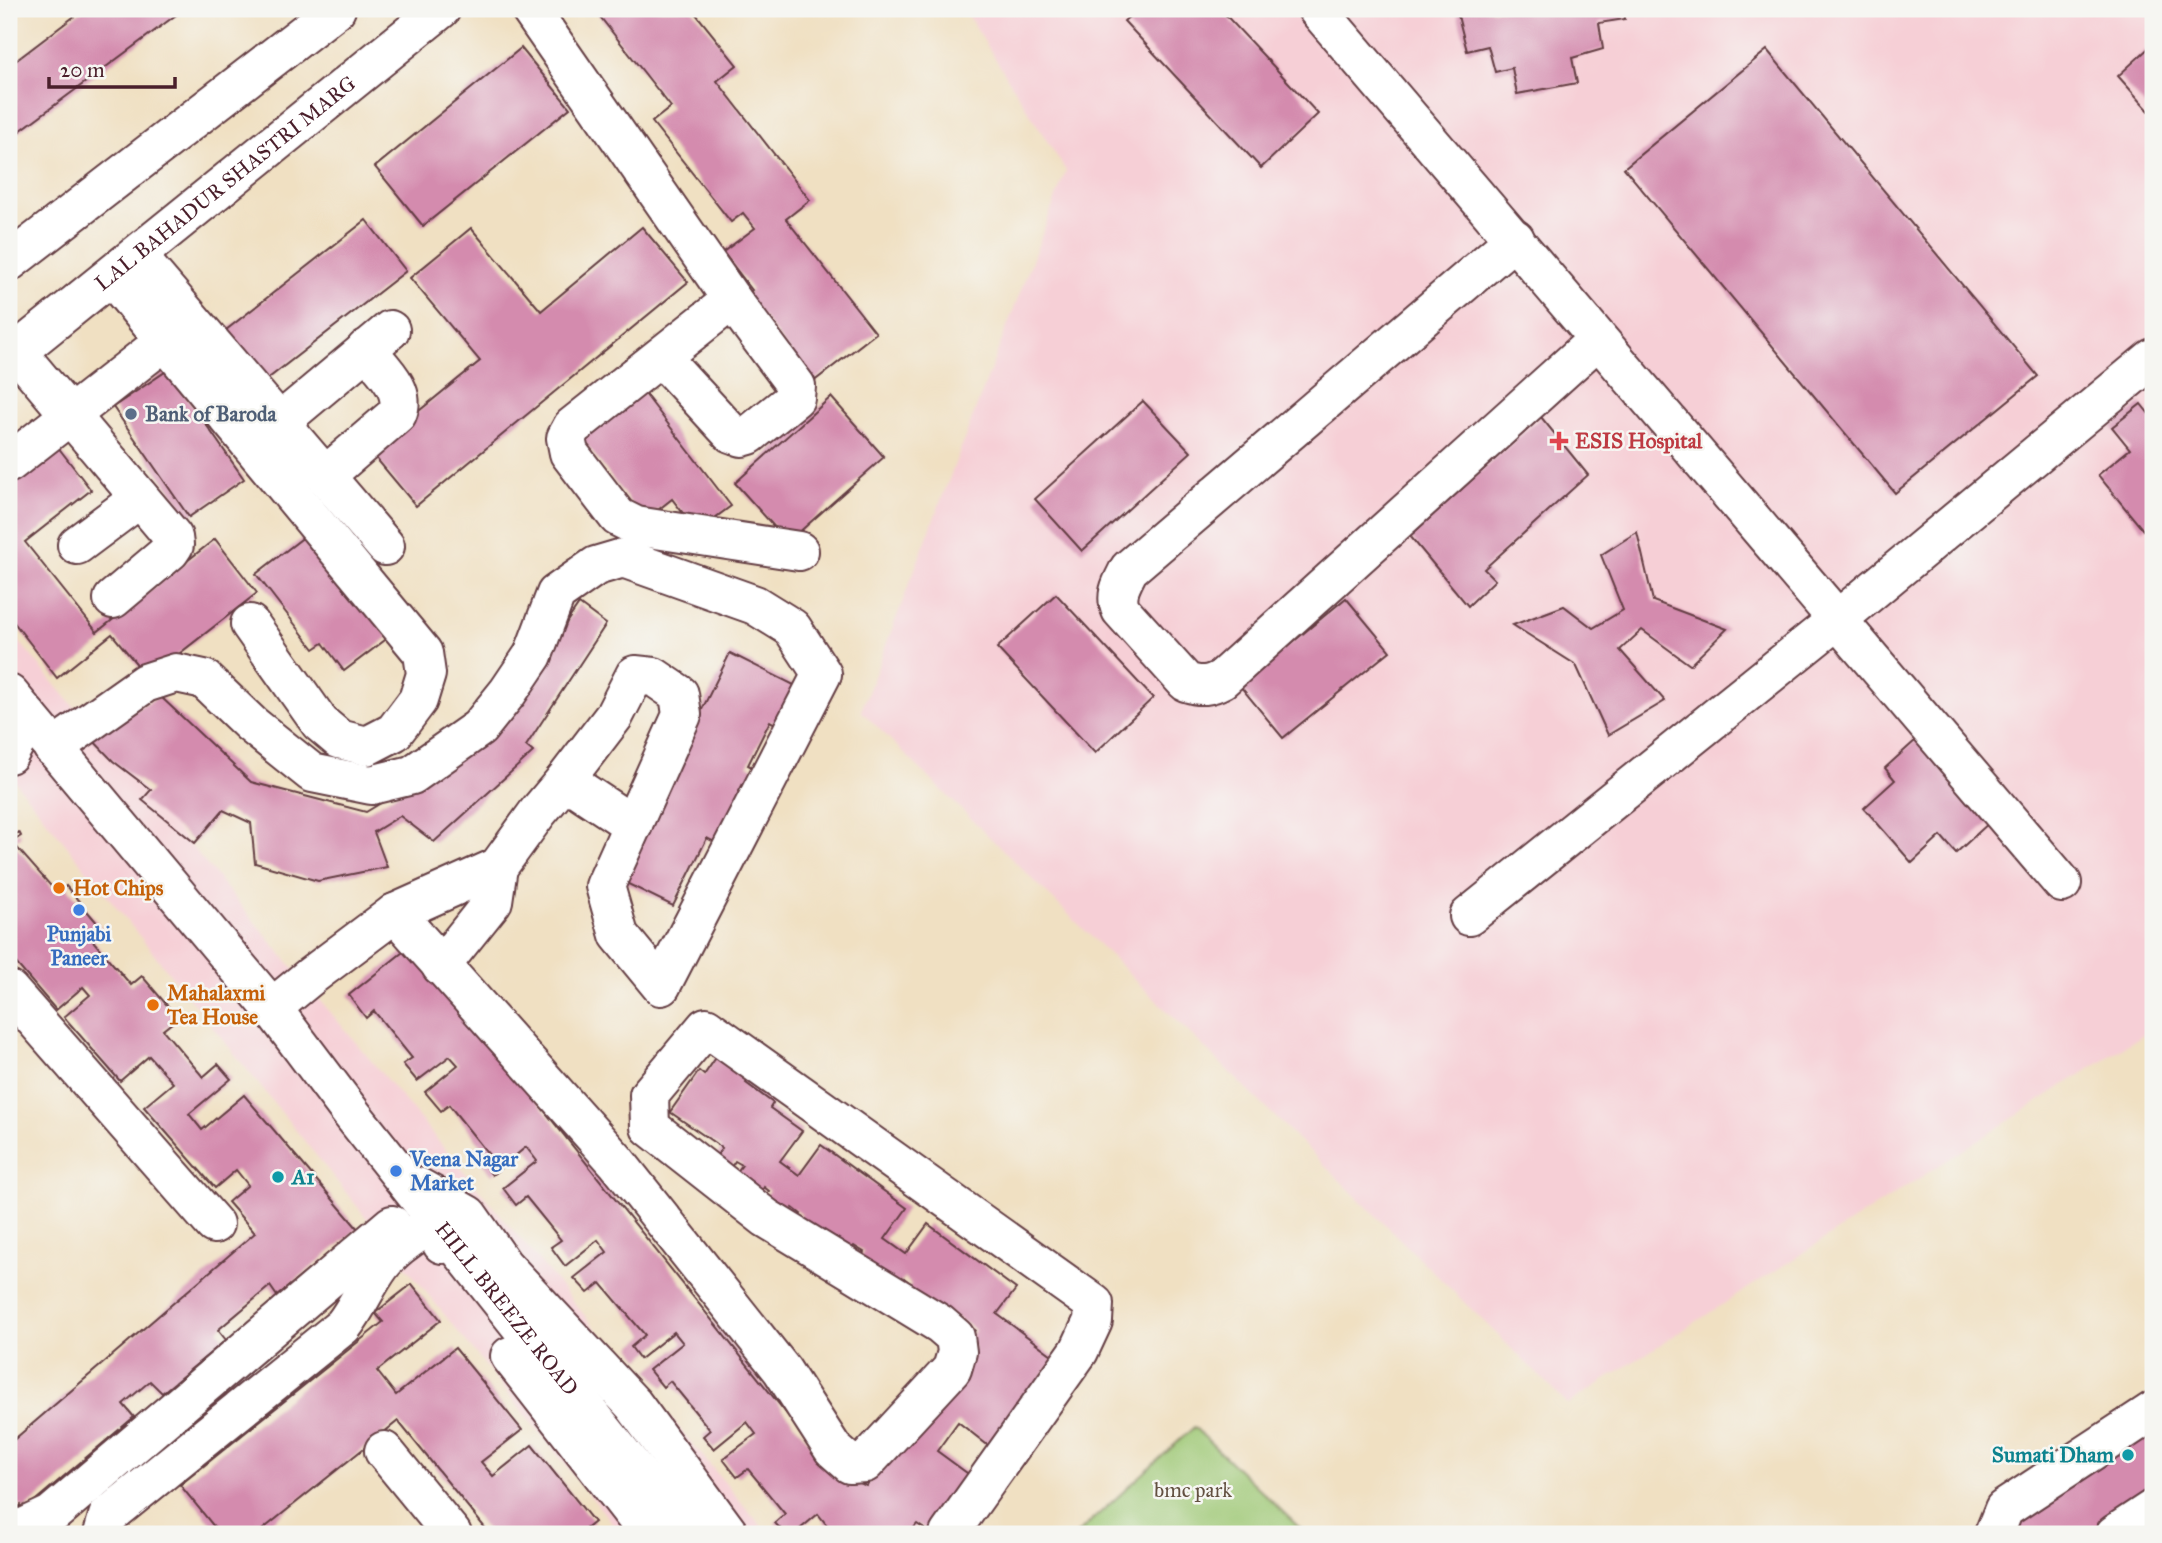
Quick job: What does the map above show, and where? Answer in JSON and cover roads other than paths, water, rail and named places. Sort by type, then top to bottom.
[{"type":"street","name":"LAL BAHADUR SHASTRI MARG","points":[[13,355],[441,9]]},
{"type":"street","points":[[530,9],[732,300],[796,386],[795,398],[749,435],[742,437],[731,433],[661,357]]},
{"type":"street","points":[[1317,9],[2062,883]]},
{"type":"street","points":[[9,262],[323,12]]},
{"type":"street","points":[[1515,239],[1129,569],[1120,586],[1118,602],[1122,610],[1186,682],[1210,685],[1223,679],[1597,340]]},
{"type":"street","points":[[124,266],[164,341],[423,653],[426,674],[418,700],[394,732],[367,746],[339,739],[320,723],[250,624]]},
{"type":"street","points":[[124,266],[279,422],[386,546]]},
{"type":"street","points":[[732,300],[572,427],[566,438],[569,453],[618,517],[636,526],[799,551]]},
{"type":"street","points":[[279,422],[378,340],[401,393],[401,405],[397,414],[325,476]]},
{"type":"street","points":[[9,463],[164,341]]},
{"type":"street","points":[[13,355],[70,415],[173,537],[174,545],[113,599]]},
{"type":"street","points":[[1469,916],[1838,620],[2153,358]]},
{"type":"street","points":[[77,545],[140,498]]},
{"type":"street","points":[[53,748],[145,683],[176,673],[204,679],[251,724],[312,773],[371,785],[412,775],[479,728],[508,692],[533,654],[556,594],[596,566],[622,558],[755,605],[792,628],[822,674],[661,986]]},
{"type":"street","points":[[441,966],[493,901],[498,867],[614,716],[635,675],[654,677],[679,694],[682,715],[605,886],[619,935],[661,986],[706,1027],[1094,1304],[1093,1321],[1079,1351],[948,1534]]},
{"type":"street","points":[[9,754],[19,706]]},
{"type":"street","name":"HILL BREEZE ROAD","points":[[19,706],[272,1008],[420,1200],[686,1534]]},
{"type":"street","points":[[565,780],[633,825]]},
{"type":"street","points":[[272,1008],[395,913],[498,867]]},
{"type":"street","points":[[395,913],[616,1161],[782,1370],[833,1449],[850,1464],[865,1463],[952,1370],[957,1352],[956,1337],[940,1324],[765,1218],[650,1127]]},
{"type":"street","points":[[9,990],[214,1224]]},
{"type":"street","points":[[616,1161],[650,1127],[649,1095],[706,1027]]},
{"type":"street","points":[[9,1532],[51,1515],[420,1200]]},
{"type":"street","points":[[103,1534],[108,1516],[343,1326],[382,1263],[399,1247],[420,1200]]},
{"type":"street","points":[[420,1200],[453,1282],[649,1534]]},
{"type":"street","points":[[420,1200],[468,1215],[503,1265],[633,1404],[729,1534]]},
{"type":"street","points":[[1994,1534],[2004,1509],[2153,1411]]},
{"type":"street","points":[[384,1451],[452,1534]]},
{"type":"street","points":[[2115,1534],[2153,1508]]},
{"type":"place","name":"Bank of Baroda","points":[[131,414]]},
{"type":"place","name":"ESIS Hospital","points":[[1559,441]]},
{"type":"place","name":"Hot Chips","points":[[59,888]]},
{"type":"place","name":"Punjabi Paneer","points":[[79,910]]},
{"type":"place","name":"Mahalaxmi Tea House","points":[[153,1005]]},
{"type":"place","name":"Veena Nagar Market","points":[[396,1171]]},
{"type":"place","name":"A1","points":[[278,1177]]},
{"type":"place","name":"Sumati Dham","points":[[2128,1455]]},
{"type":"park label","name":"bmc park","points":[[1193,1490]]}]
